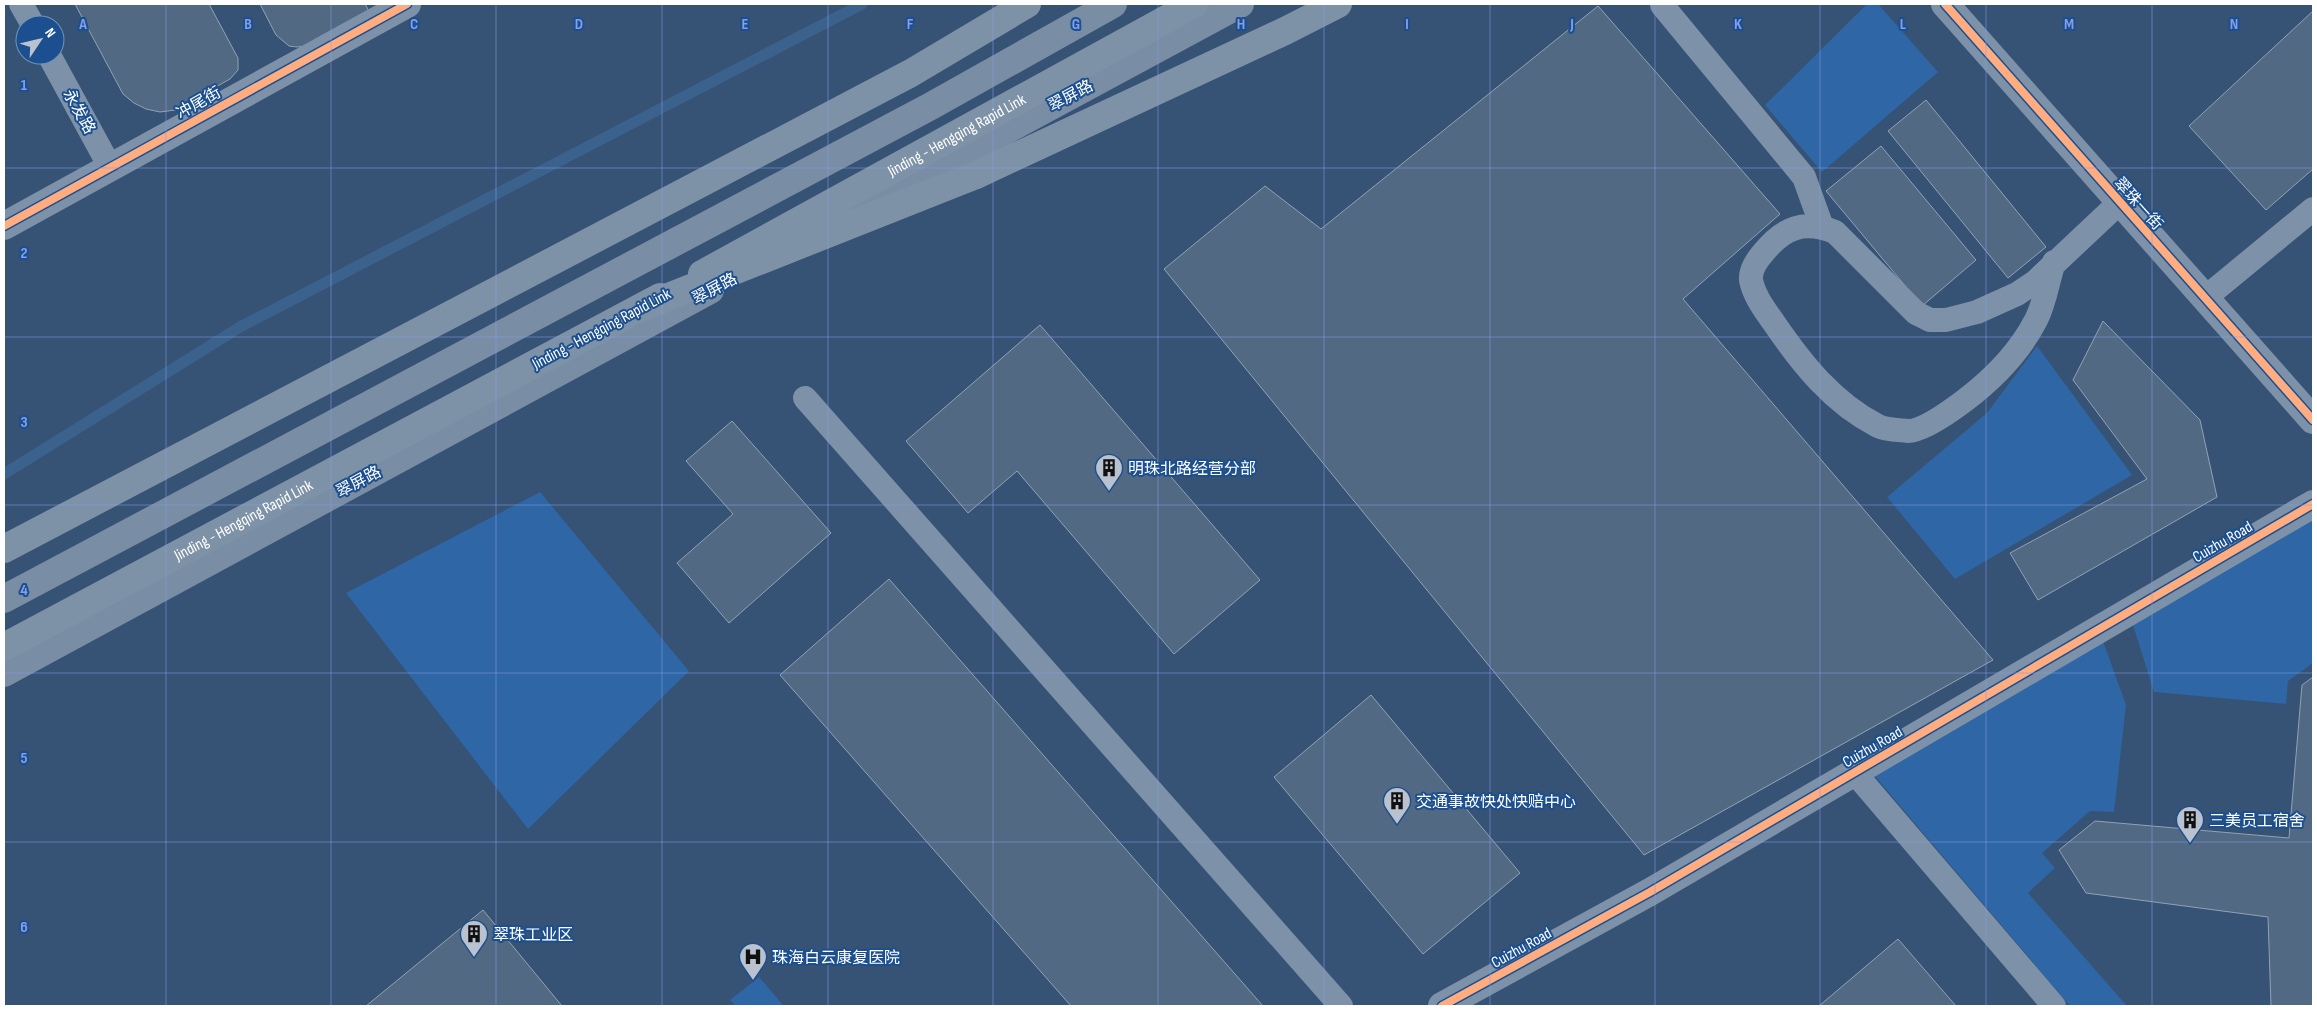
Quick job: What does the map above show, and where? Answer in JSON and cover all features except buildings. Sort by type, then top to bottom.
[{"type":"highway","points":[[4,549],[910,73],[1027,4]]},
{"type":"highway","name":"Jinding - Hengqing Rapid Link","points":[[4,647],[638,309],[1194,4]]},
{"type":"highway","points":[[638,309],[976,175],[1285,31],[1338,4]]},
{"type":"main road","points":[[4,598],[931,106],[1113,4]]},
{"type":"main road","name":"翠屏路","points":[[4,673],[1240,4]]},
{"type":"street","name":"冲尾街","points":[[4,226],[407,4]]},
{"type":"street","name":"翠珠一街","points":[[1945,4],[2313,420]]},
{"type":"street","name":"Cuizhu Road","points":[[1442,1006],[1650,892],[2313,504]]},
{"type":"lane","points":[[1662,5],[1804,177],[1822,227]]},
{"type":"lane","name":"永发路","points":[[55,65],[110,166]]},
{"type":"lane","points":[[2054,262],[2037,319],[2010,359],[1990,380],[1942,417],[1910,431],[1880,427],[1845,405],[1819,381],[1773,322],[1753,287],[1752,272],[1757,260],[1776,238],[1789,229],[1802,226],[1822,227],[1835,232],[1916,313],[1930,320],[1946,320],[1977,312],[1997,304],[2035,282],[2054,262],[2093,229],[2120,202]]},
{"type":"lane","points":[[2205,298],[2313,209]]},
{"type":"lane","points":[[805,398],[1341,1006]]},
{"type":"lane","points":[[1854,772],[2054,1006]]},
{"type":"shaded area","points":[[1867,4],[1878,4],[1938,72],[1822,172],[1765,105]]},
{"type":"shaded area","points":[[2037,346],[2132,475],[1955,579],[1887,497],[1987,413]]},
{"type":"shaded area","points":[[540,492],[689,671],[528,829],[346,593]]},
{"type":"shaded area","points":[[2313,517],[2313,663],[2288,681],[2286,704],[2154,692],[2132,622]]},
{"type":"shaded area","points":[[2103,641],[2126,705],[2114,812],[2090,811],[2042,853],[2055,868],[2028,893],[2127,1006],[2070,1006],[1873,774]]},
{"type":"shaded area","points":[[759,977],[784,1006],[736,1006],[730,1000]]},
{"type":"waterway","points":[[4,474],[240,327],[862,4]]},
{"type":"cycle path","points":[[4,226],[407,4]]},
{"type":"cycle path","points":[[1945,4],[2313,420]]},
{"type":"cycle path","points":[[1442,1006],[1650,892],[2313,504]]},
{"type":"place","name":"明珠北路经营分部","points":[[1109,492]]},
{"type":"place","name":"交通事故快处快赔中心","points":[[1397,825]]},
{"type":"place","name":"三美员工宿舍","points":[[2190,844]]},
{"type":"place","name":"翠珠工业区","points":[[474,958]]},
{"type":"place","name":"珠海白云康复医院","points":[[753,981]]}]
